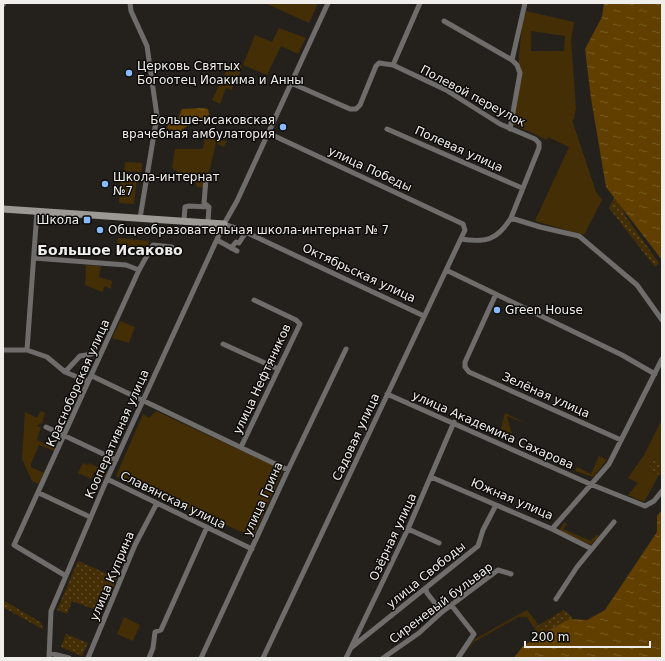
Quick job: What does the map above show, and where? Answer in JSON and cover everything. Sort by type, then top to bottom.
[{"type":"street","points":[[130,3],[131,11],[147,46],[157,116],[140,218]]},
{"type":"street","points":[[268,133],[328,3]]},
{"type":"street","points":[[291,83],[350,108],[356,108],[360,105],[376,66],[379,63],[392,65],[420,3]]},
{"type":"street","points":[[512,60],[525,3]]},
{"type":"street","points":[[444,21],[512,60],[517,65],[520,73],[510,129]]},
{"type":"street","name":"Полевой переулок","points":[[392,65],[446,90],[510,129],[535,139],[539,143],[539,148],[522,188]]},
{"type":"street","name":"Полевая улица","points":[[388,129],[522,188]]},
{"type":"street","name":"Кооперативная улица","points":[[49,656],[51,611],[90,517],[224,224],[237,201],[268,133]]},
{"type":"street","name":"улица Победы","points":[[268,133],[463,224]]},
{"type":"street","points":[[206,179],[204,203],[209,207]]},
{"type":"street","points":[[461,239],[478,242],[486,241],[504,228],[511,218],[522,188]]},
{"type":"street","points":[[184,220],[184,207],[209,207]]},
{"type":"street","points":[[208,222],[209,207]]},
{"type":"street","name":"Октябрьская улица","points":[[3,209],[184,220],[224,224],[246,232],[424,316]]},
{"type":"street","points":[[27,350],[37,211]]},
{"type":"street","points":[[511,218],[540,227],[580,236],[637,285],[662,320]]},
{"type":"street","name":"Садовая улица","points":[[263,658],[461,239],[465,230],[463,224]]},
{"type":"street","points":[[231,248],[236,242],[240,243],[246,232]]},
{"type":"street","points":[[217,240],[237,251]]},
{"type":"street","name":"Красноборская улица","points":[[66,576],[14,545],[66,435],[139,270],[153,245],[172,246]]},
{"type":"street","points":[[34,258],[126,265],[139,270]]},
{"type":"street","points":[[446,270],[622,355],[654,374]]},
{"type":"street","name":"Зелёная улица","points":[[496,294],[465,362],[465,367],[468,372],[621,440]]},
{"type":"street","name":"улица Нефтяников","points":[[241,447],[300,324],[296,320],[254,300]]},
{"type":"street","points":[[223,344],[278,369]]},
{"type":"street","points":[[65,372],[80,356],[92,354],[96,349]]},
{"type":"street","name":"улица Грина","points":[[201,658],[346,349]]},
{"type":"street","points":[[3,350],[27,350],[47,357],[65,372],[87,381],[92,376],[288,470]]},
{"type":"street","name":"Южная улица","points":[[431,477],[552,529],[609,464],[662,359]]},
{"type":"street","name":"улица Академика Сахарова","points":[[387,394],[454,422],[590,484],[645,506],[654,501],[662,491]]},
{"type":"street","name":"Озёрная улица","points":[[346,658],[408,529],[454,422]]},
{"type":"street","points":[[46,427],[66,435],[116,460]]},
{"type":"street","name":"Славянская улица","points":[[107,479],[252,549]]},
{"type":"street","points":[[39,493],[90,517]]},
{"type":"street","name":"улица Куприна","points":[[88,658],[135,545],[157,503]]},
{"type":"street","name":"улица Свободы","points":[[351,648],[426,590],[478,546],[483,530],[496,505]]},
{"type":"street","points":[[556,599],[592,549],[614,522]]},
{"type":"street","points":[[149,658],[153,648],[155,632],[161,630],[207,527]]},
{"type":"street","points":[[408,529],[439,543]]},
{"type":"street","points":[[552,529],[592,549]]},
{"type":"street","name":"Сиреневый бульвар","points":[[384,658],[419,633],[442,612],[498,570],[511,574]]},
{"type":"street","points":[[426,590],[442,612]]},
{"type":"street","points":[[452,606],[474,634],[458,658]]},
{"type":"street","points":[[49,656],[62,655],[69,658]]},
{"type":"shaded area","points":[[265,3],[318,3],[309,23]]},
{"type":"shaded area","points":[[526,11],[574,22],[571,40],[576,108],[574,119],[572,120],[596,192],[602,200],[584,235],[535,221],[569,147],[548,137],[547,140],[513,124],[522,24]],"holes":[[[531,31],[565,36],[564,51],[531,51]]]},
{"type":"shaded area","points":[[279,28],[306,38],[298,54],[281,46],[267,75],[243,65],[255,35],[272,42]]},
{"type":"shaded area","points":[[239,65],[242,66],[238,80],[234,80],[232,90],[226,88],[220,104],[212,100],[228,67],[238,69]]},
{"type":"shaded area","points":[[205,138],[227,141],[224,147],[216,143],[208,176],[206,176],[205,188],[197,187],[194,179],[188,178],[172,168],[175,149],[203,149]]},
{"type":"shaded area","points":[[125,162],[142,163],[142,172],[124,171]]},
{"type":"shaded area","points":[[121,175],[137,177],[134,204],[119,203]]},
{"type":"shaded area","points":[[616,194],[626,217],[659,263],[655,267],[609,208]]},
{"type":"shaded area","points":[[118,238],[149,241],[148,246],[139,245],[138,250],[117,244]]},
{"type":"shaded area","points":[[86,265],[101,266],[99,277],[112,281],[111,289],[105,286],[102,292],[85,285]]},
{"type":"shaded area","points":[[120,321],[135,327],[129,343],[112,338]]},
{"type":"shaded area","points":[[41,411],[45,413],[42,423],[37,426],[41,427],[37,440],[57,449],[55,451],[39,445],[31,464],[31,467],[44,473],[38,484],[32,481],[22,459],[25,412],[37,418]]},
{"type":"shaded area","points":[[156,411],[283,470],[253,537],[116,476],[143,414],[149,418]]},
{"type":"shaded area","points":[[505,413],[528,424],[507,416],[514,442],[499,435]]},
{"type":"shaded area","points":[[660,423],[662,424],[662,461],[655,458],[648,470],[659,475],[644,502],[628,495],[638,483],[628,478],[644,455]]},
{"type":"shaded area","points":[[599,456],[607,460],[593,477],[575,471],[577,467],[591,474]]},
{"type":"shaded area","points":[[655,458],[662,461],[662,476],[648,470]]},
{"type":"shaded area","points":[[83,463],[88,465],[89,463],[107,472],[105,477],[94,472],[91,479],[78,473]]},
{"type":"shaded area","points":[[564,523],[567,524],[563,529],[591,541],[596,535],[599,536],[591,545],[560,531]]},
{"type":"shaded area","points":[[78,561],[117,578],[102,612],[72,601],[67,614],[57,610]]},
{"type":"shaded area","points":[[3,600],[40,622],[44,630],[3,607]]},
{"type":"shaded area","points":[[527,610],[538,624],[534,628],[527,617],[518,617],[474,642],[461,658],[475,639]]},
{"type":"shaded area","points":[[564,610],[573,618],[541,638],[534,628]]},
{"type":"shaded area","points":[[124,617],[140,625],[133,641],[117,634]]},
{"type":"shaded area","points":[[66,634],[88,643],[82,656],[61,647]]},
{"type":"water","points":[[604,3],[662,3],[662,260],[606,187],[591,98],[585,49],[602,17]]},
{"type":"water","points":[[182,109],[208,109],[210,118],[202,123],[200,122],[201,118],[197,116],[192,119],[192,123],[181,130],[178,134],[167,128],[169,123],[163,122],[174,118],[175,120],[178,119]]},
{"type":"water","points":[[662,510],[662,658],[514,658],[523,646],[554,627],[570,619],[587,620],[605,610],[657,532],[657,516]]},
{"type":"place","name":"Церковь Святых Богоотец Иоакима и Анны","points":[[129,73]]},
{"type":"place","name":"Больше-исаковская врачебная амбулатория","points":[[283,127]]},
{"type":"place","name":"Школа-интернат №7","points":[[105,184]]},
{"type":"place","name":"Школа","points":[[87,220]]},
{"type":"place","name":"Общеобразовательная школа-интернат № 7","points":[[100,230]]},
{"type":"place","name":"Green House","points":[[497,310]]},
{"type":"district","name":"Большое Исаково","points":[[110,250]]}]
